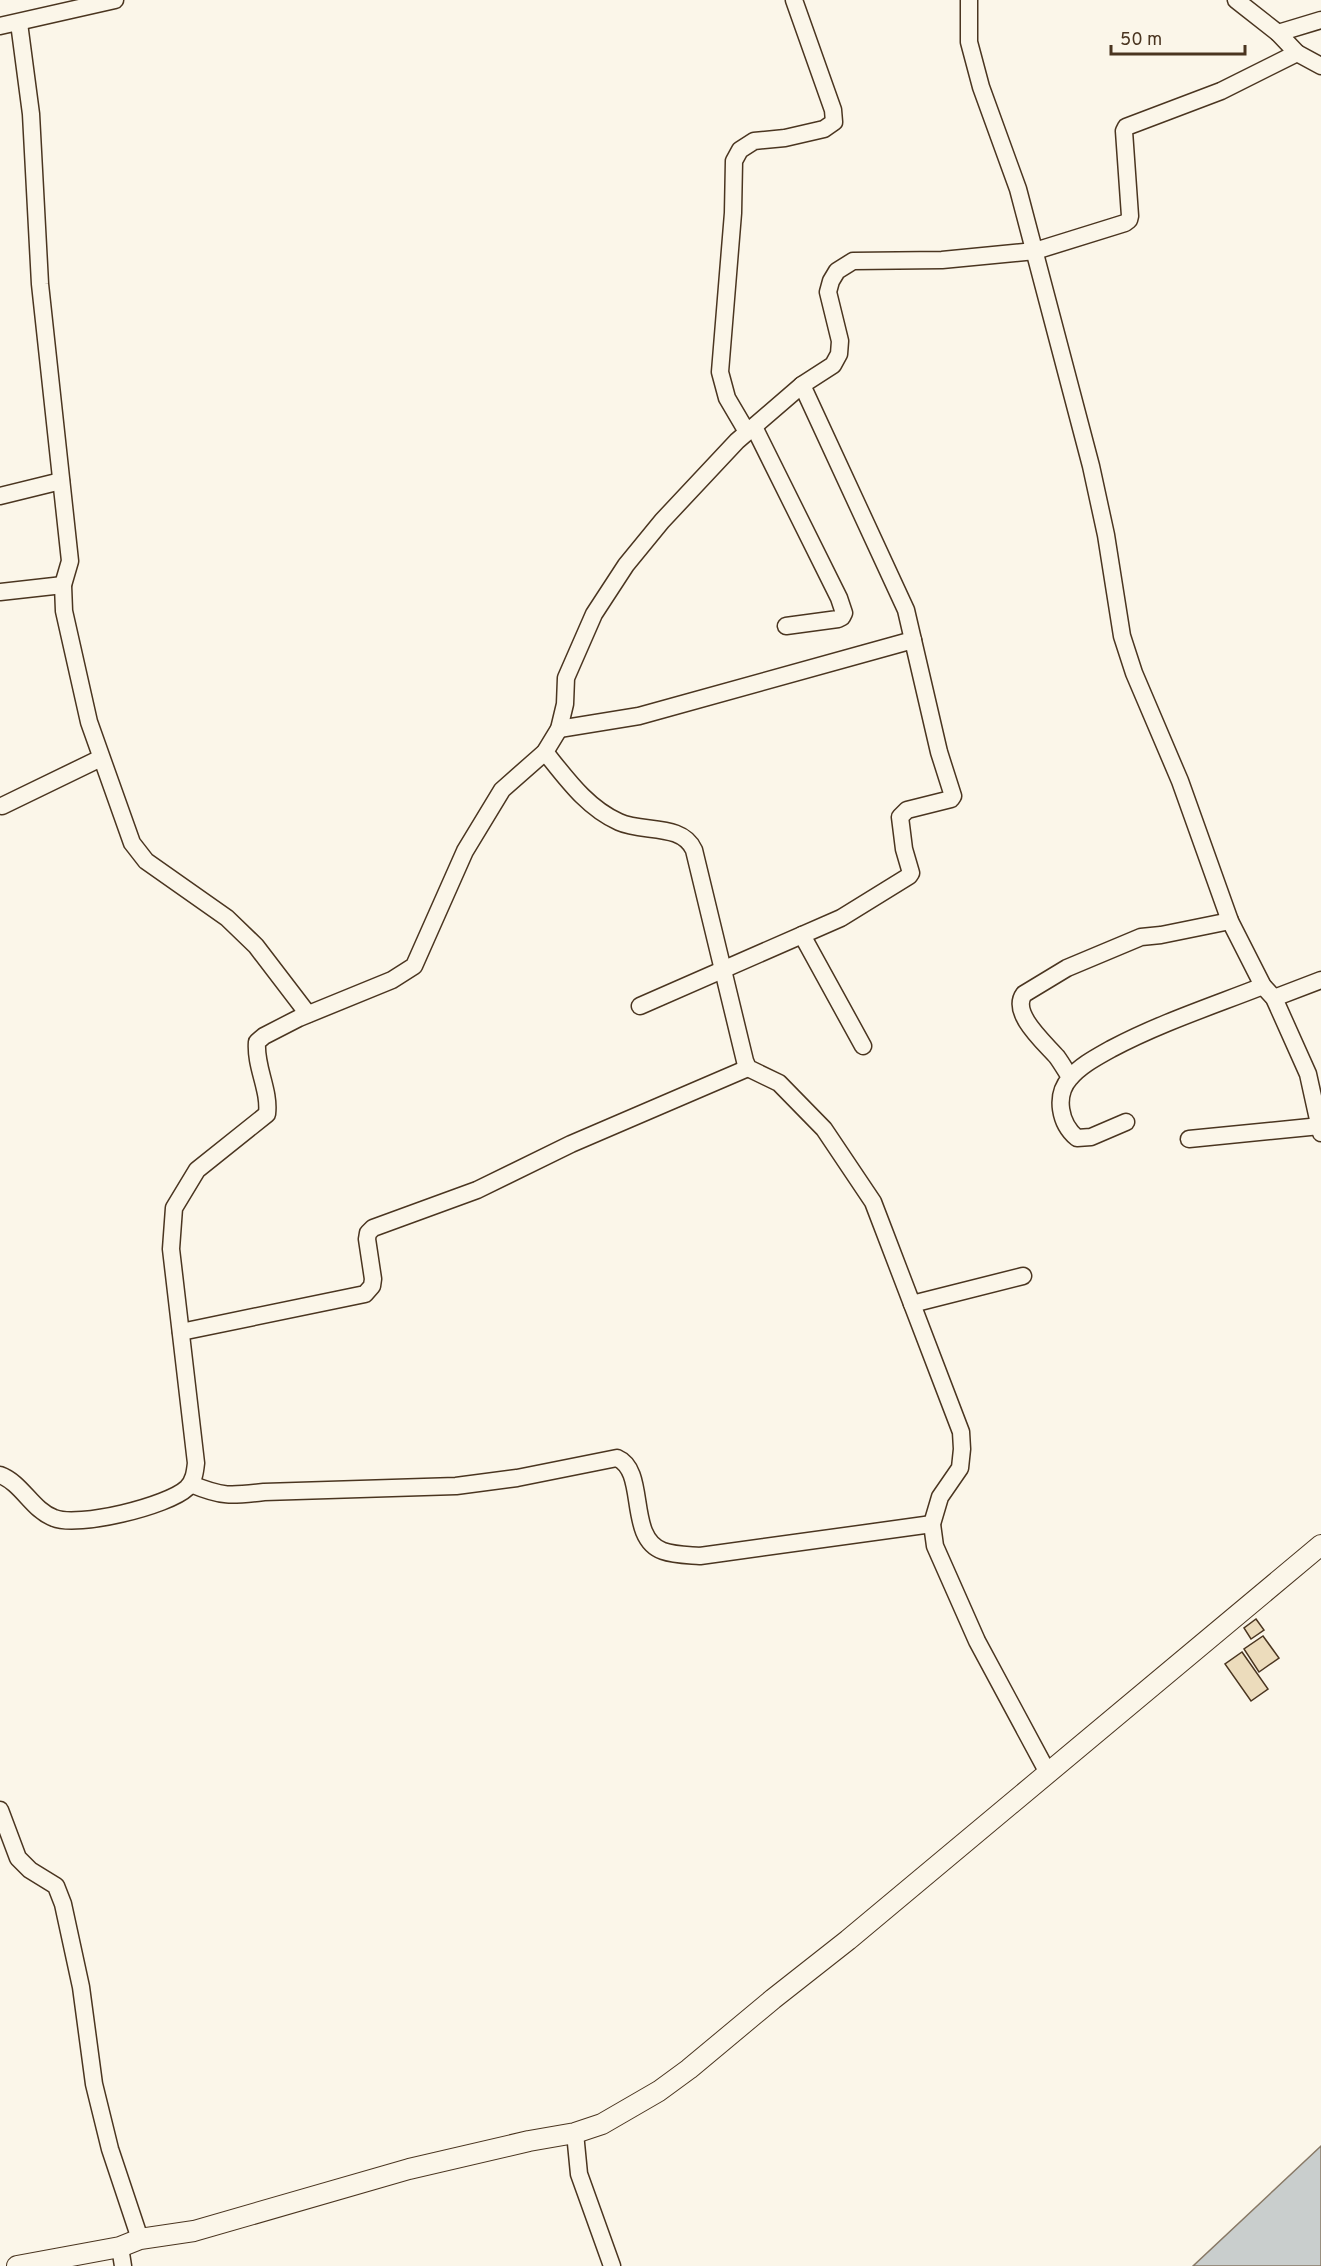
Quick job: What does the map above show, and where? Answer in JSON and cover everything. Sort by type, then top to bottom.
[{"type":"street","points":[[0,26],[115,0]]},
{"type":"street","points":[[786,626],[838,619],[844,613],[839,598],[751,429],[727,398],[720,372],[734,213],[734,161],[740,150],[754,141],[785,138],[824,129],[834,122],[833,110],[794,0]]},
{"type":"street","points":[[969,0],[969,42],[981,87],[1018,189],[1091,466],[1106,535],[1122,636],[1134,673],[1180,781],[1230,921],[1269,992],[1308,1074],[1320,1130],[1189,1138]]},
{"type":"street","points":[[1236,0],[1278,33],[1297,53],[1321,66]]},
{"type":"street","points":[[1278,33],[1321,20]]},
{"type":"street","points":[[19,23],[31,114],[40,284],[70,561],[63,585],[64,611],[88,722],[132,843],[146,861],[227,918],[256,946],[308,1014]]},
{"type":"street","points":[[0,1475],[16,1485],[39,1509],[53,1518],[70,1521],[138,1510],[179,1494],[191,1484],[196,1463],[171,1249],[174,1208],[197,1170],[267,1114],[268,1104],[260,1070],[257,1042],[264,1036],[308,1014],[392,980],[414,966],[465,851],[502,790],[545,752],[559,729],[565,704],[566,678],[594,614],[626,565],[662,521],[751,429],[802,385],[833,364],[839,354],[840,341],[828,292],[831,281],[844,266],[853,261],[942,260],[1035,251],[1125,223],[1129,220],[1124,131],[1126,128],[1221,92],[1297,53]]},
{"type":"street","points":[[640,1006],[841,918],[909,876],[911,873],[904,849],[900,817],[907,810],[952,798],[906,610],[802,385]]},
{"type":"street","points":[[0,496],[61,481]]},
{"type":"street","points":[[0,592],[63,585]]},
{"type":"street","points":[[559,729],[639,716],[913,640]]},
{"type":"street","points":[[545,752],[573,788],[603,813],[619,822],[640,828],[672,832],[686,837],[690,842],[694,850],[744,1061],[748,1068],[779,1083],[824,1129],[873,1202],[960,1432],[962,1449],[960,1468],[940,1497],[932,1524],[935,1546],[976,1641],[1048,1773]]},
{"type":"street","points":[[2,806],[101,758]]},
{"type":"street","points":[[1070,1077],[1058,1059],[1031,1028],[1020,1010],[1020,999],[1024,994],[1067,968],[1141,937],[1230,921]]},
{"type":"street","points":[[802,935],[863,1046]]},
{"type":"street","points":[[1126,1122],[1091,1137],[1077,1138],[1068,1131],[1062,1108],[1061,1092],[1070,1077],[1091,1060],[1136,1036],[1269,992],[1321,980]]},
{"type":"street","points":[[181,1332],[365,1294],[372,1286],[373,1279],[366,1239],[373,1228],[477,1190],[572,1143],[748,1068]]},
{"type":"street","points":[[912,1304],[1023,1276]]},
{"type":"street","points":[[191,1484],[212,1493],[233,1496],[264,1492],[456,1486],[517,1478],[617,1458],[624,1460],[630,1470],[638,1512],[646,1536],[652,1545],[662,1551],[700,1556],[932,1524]]},
{"type":"street","points":[[16,2266],[122,2257],[140,2239],[194,2231],[409,2169],[529,2141],[575,2133],[602,2124],[689,2069],[873,1919],[1321,1545]]},
{"type":"street","points":[[0,1809],[18,1858],[30,1870],[56,1886],[63,1904],[81,1987],[94,2084],[110,2149],[140,2239]]},
{"type":"street","points":[[575,2133],[579,2174],[612,2266]]},
{"type":"shaded area","points":[[1321,2146],[1321,2266],[1193,2266]]},
{"type":"building","points":[[1256,1619],[1264,1630],[1251,1639],[1244,1628]]},
{"type":"building","points":[[1263,1636],[1279,1658],[1259,1672],[1244,1649]]},
{"type":"building","points":[[1242,1652],[1268,1689],[1251,1701],[1225,1664]]}]
